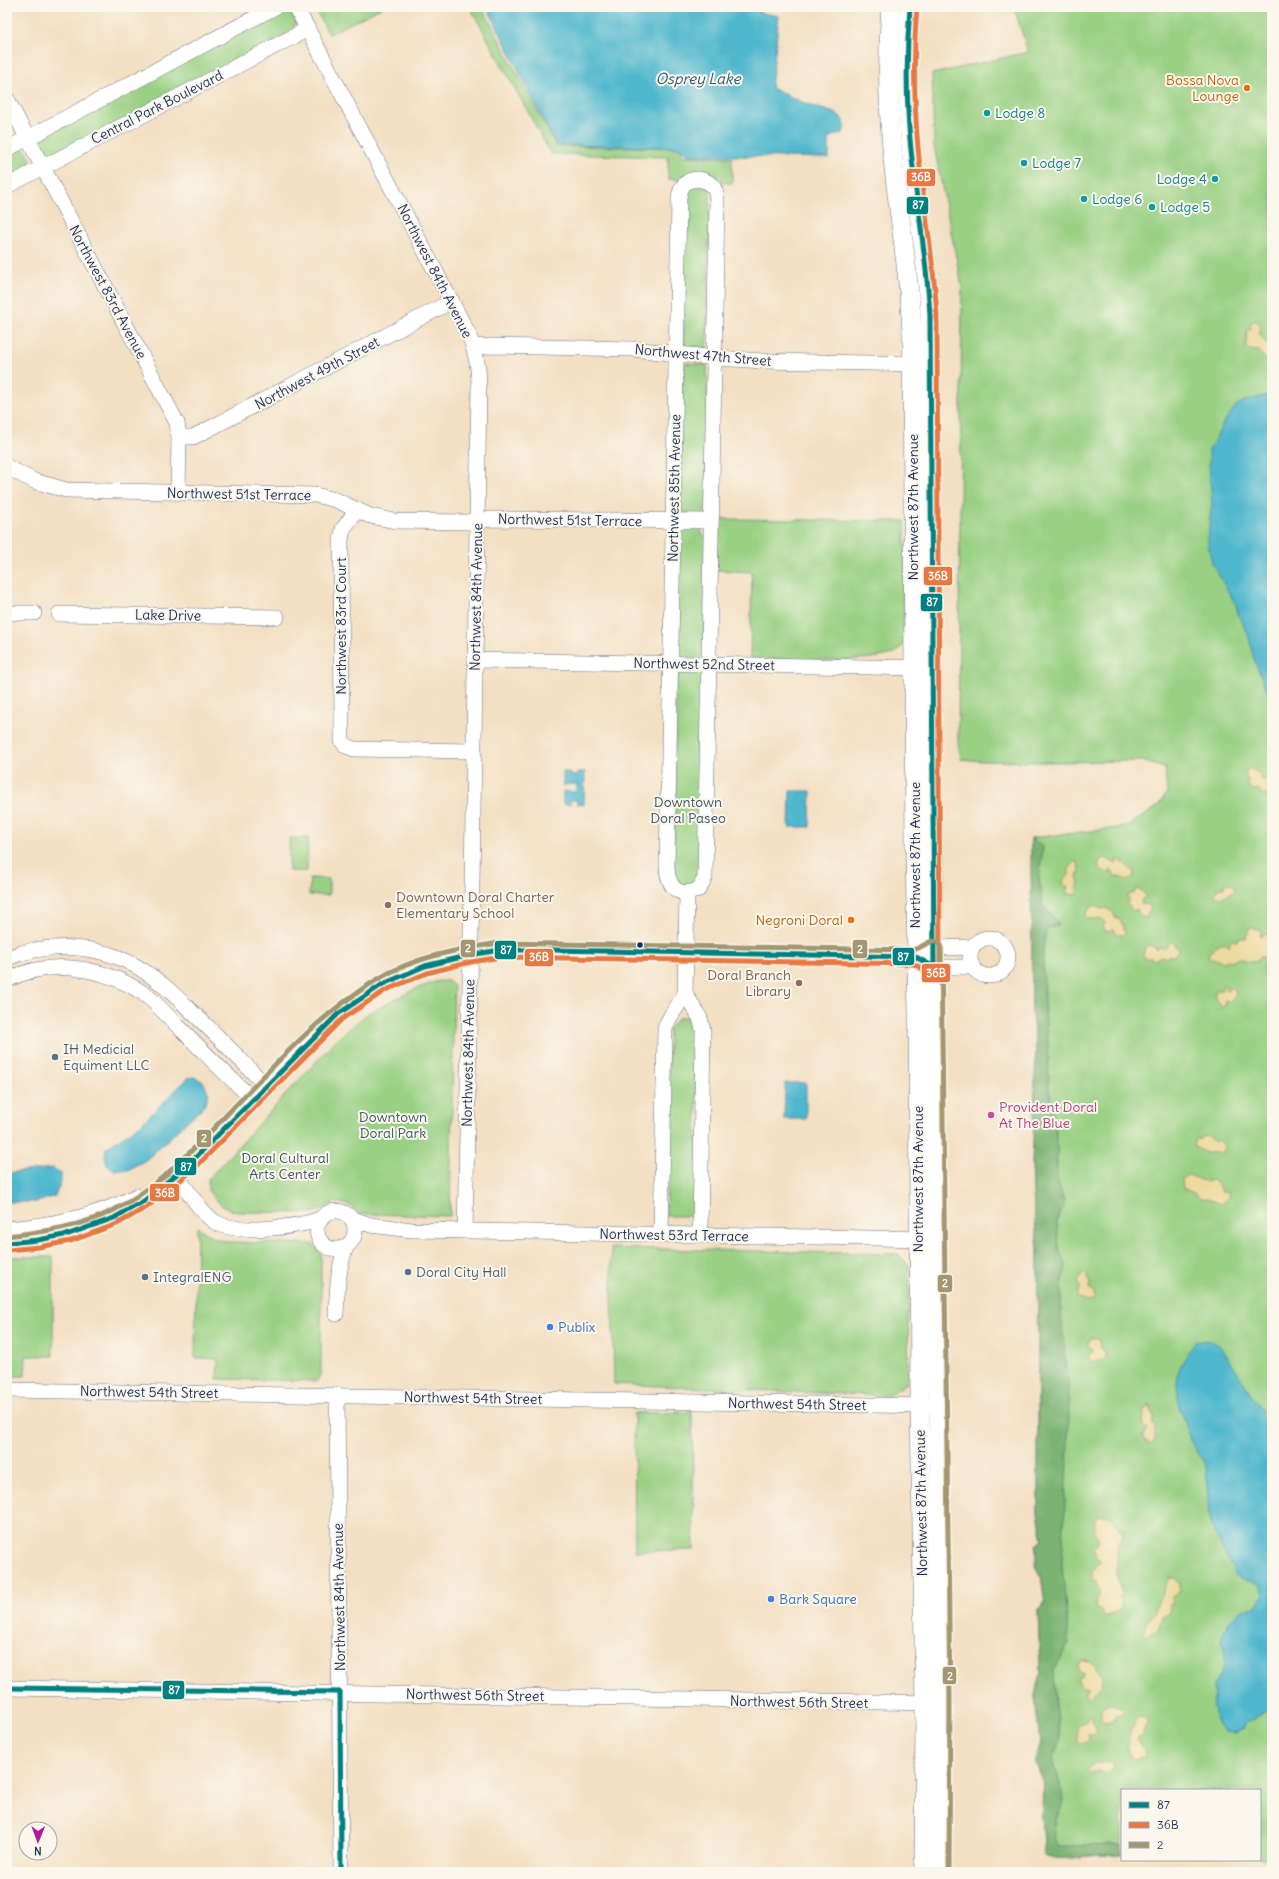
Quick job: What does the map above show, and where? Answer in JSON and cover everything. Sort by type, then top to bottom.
[{"type":"main road","name":"Northwest 87th Avenue","points":[[890,7],[909,118],[913,169],[928,281],[931,364],[934,957],[927,1239],[920,1406],[942,1872]]},
{"type":"main road","name":"Northwest 87th Avenue","points":[[910,7],[898,54],[891,128],[910,296],[912,364],[916,957],[927,1239],[938,1406],[934,1704],[924,1872]]},
{"type":"street","points":[[7,149],[275,7]]},
{"type":"street","name":"Northwest 84th Avenue","points":[[296,7],[452,301],[474,347],[479,384],[472,885],[465,1231]]},
{"type":"street","name":"Central Park Boulevard","points":[[7,186],[308,29]]},
{"type":"street","name":"Northwest 83rd Avenue","points":[[7,99],[177,423],[179,436],[178,492]]},
{"type":"street","name":"Northwest 85th Avenue","points":[[698,179],[709,182],[712,185],[717,200],[716,358],[711,521],[705,878],[699,889],[687,893],[676,890],[672,886],[668,877],[671,663],[680,192],[683,184],[698,179]]},
{"type":"street","name":"Northwest 49th Street","points":[[179,436],[193,437],[452,301]]},
{"type":"street","name":"Northwest 47th Street","points":[[474,347],[623,349],[716,358],[931,364]]},
{"type":"street","name":"Northwest 51st Terrace","points":[[7,467],[25,478],[59,489],[315,495],[336,500],[370,516],[395,521],[467,522],[511,519],[711,521]]},
{"type":"street","name":"Northwest 83rd Court","points":[[357,510],[343,529],[341,540],[342,741],[346,746],[354,749],[474,751]]},
{"type":"street","points":[[7,613],[34,614]]},
{"type":"street","name":"Lake Drive","points":[[59,614],[277,617]]},
{"type":"street","name":"Northwest 52nd Street","points":[[475,660],[933,668]]},
{"type":"street","points":[[661,1234],[665,1034],[670,1018],[678,1008],[685,993],[687,893]]},
{"type":"street","points":[[7,1243],[38,1240],[69,1234],[120,1215],[144,1201],[176,1175],[203,1150],[338,1014],[371,991],[411,971],[470,955],[500,950],[934,957],[972,947],[981,939],[993,938],[1004,945],[1008,958],[1003,970],[993,976],[983,975],[972,967],[934,957]]},
{"type":"street","points":[[972,947],[970,954],[972,967]]},
{"type":"street","points":[[7,958],[46,948],[66,948],[104,953],[129,962],[154,978],[176,997],[266,1086]]},
{"type":"street","points":[[7,980],[20,973],[37,969],[76,968],[98,972],[125,983],[151,999],[253,1099]]},
{"type":"street","points":[[685,993],[700,1018],[703,1035],[700,1235]]},
{"type":"street","points":[[670,1018],[687,1013],[700,1018]]},
{"type":"street","points":[[176,1175],[200,1207],[215,1222],[229,1227],[276,1228],[311,1222],[320,1219],[329,1212],[338,1210],[347,1213],[353,1219],[356,1230],[342,1256],[337,1289],[336,1314]]},
{"type":"street","points":[[7,1229],[41,1226],[80,1218],[160,1187]]},
{"type":"street","points":[[69,1234],[73,1226],[80,1218]]},
{"type":"street","points":[[320,1219],[317,1227],[322,1242],[331,1260],[337,1289]]},
{"type":"street","name":"Northwest 53rd Terrace","points":[[353,1219],[371,1225],[412,1230],[927,1239]]},
{"type":"street","points":[[276,1228],[322,1242],[336,1249],[349,1244]]},
{"type":"street","name":"Northwest 53rd Terrace","points":[[349,1244],[371,1235],[412,1230]]},
{"type":"street","name":"Northwest 54th Street","points":[[7,1390],[938,1406]]},
{"type":"street","name":"Northwest 84th Avenue","points":[[337,1395],[341,1872]]},
{"type":"street","name":"Northwest 56th Street","points":[[7,1688],[340,1692],[934,1704]]},
{"type":"green space","points":[[314,7],[383,7],[329,34]]},
{"type":"green space","points":[[470,7],[482,7],[556,146],[681,148],[682,156],[732,158],[732,183],[668,179],[668,157],[551,154]]},
{"type":"green space","points":[[1014,7],[1272,7],[1272,1858],[1261,1859],[1261,1789],[1121,1789],[1121,1855],[1056,1858],[1044,1855],[1041,1816],[1044,1784],[1035,1761],[1040,1742],[1035,1696],[1040,1672],[1038,1609],[1045,1603],[1041,1576],[1036,1567],[1037,1545],[1043,1540],[1038,1512],[1038,1248],[1034,1213],[1032,1162],[1036,1045],[1032,1015],[1031,838],[1126,827],[1156,808],[1167,793],[1165,768],[1142,761],[1043,762],[982,761],[961,759],[958,743],[962,287],[934,146],[932,74],[1028,52]]},
{"type":"green space","points":[[284,9],[291,12],[296,22],[293,31],[53,157],[44,156],[38,142],[39,140],[277,11]]},
{"type":"green space","points":[[22,149],[26,151],[30,157],[30,166],[7,182],[7,153]]},
{"type":"green space","points":[[688,186],[710,187],[707,349],[684,346],[683,193]]},
{"type":"green space","name":"Downtown Doral Paseo","points":[[687,363],[707,365],[709,502],[704,512],[701,532],[708,540],[705,653],[701,657],[703,671],[703,877],[691,889],[674,883],[677,540],[684,531],[684,512],[678,506],[682,365]]},
{"type":"green space","points":[[717,519],[905,521],[905,640],[900,649],[887,655],[850,660],[750,658],[752,572],[716,570]]},
{"type":"green space","points":[[289,838],[308,838],[307,871],[289,871]]},
{"type":"green space","points":[[1031,838],[1043,847],[1039,877],[1043,905],[1059,925],[1046,930],[1043,951],[1049,1089],[1057,1138],[1057,1180],[1065,1203],[1057,1220],[1059,1248],[1066,1266],[1062,1284],[1061,1315],[1068,1383],[1069,1421],[1062,1565],[1069,1643],[1054,1671],[1056,1704],[1061,1741],[1053,1758],[1064,1800],[1056,1819],[1053,1839],[1058,1846],[1121,1845],[1121,1855],[1056,1858],[1044,1855],[1041,1816],[1044,1784],[1035,1761],[1040,1742],[1035,1696],[1040,1672],[1038,1609],[1045,1603],[1041,1576],[1036,1567],[1037,1545],[1043,1540],[1038,1512],[1038,1248],[1034,1213],[1032,1162],[1036,1045],[1032,1015]]},
{"type":"green space","points":[[310,878],[329,879],[329,895],[309,895]]},
{"type":"green space","name":"Downtown Doral Park","points":[[438,981],[448,981],[454,986],[450,1216],[359,1214],[351,1206],[336,1202],[313,1213],[239,1212],[229,1209],[218,1202],[208,1190],[208,1179],[335,1041],[367,1014],[415,989]]},
{"type":"green space","points":[[687,1017],[696,1021],[697,1216],[666,1216],[669,1029],[677,1019]]},
{"type":"green space","points":[[197,1227],[214,1238],[230,1242],[313,1244],[321,1254],[321,1373],[317,1381],[217,1379],[218,1359],[195,1358]]},
{"type":"green space","points":[[611,1248],[898,1254],[909,1266],[908,1382],[888,1396],[614,1384]]},
{"type":"green space","points":[[7,1257],[53,1257],[53,1356],[26,1356],[25,1376],[7,1376]]},
{"type":"green space","points":[[692,1412],[694,1550],[635,1551],[634,1413]]},
{"type":"sand","points":[[1255,320],[1259,323],[1261,330],[1259,333],[1265,342],[1272,348],[1272,357],[1270,360],[1266,360],[1258,350],[1253,351],[1246,347],[1247,330],[1251,329],[1250,324]]},
{"type":"sand","points":[[1251,768],[1260,773],[1260,779],[1272,781],[1272,790],[1270,795],[1263,795],[1258,789],[1253,790],[1248,787],[1249,780],[1246,778],[1245,771]]},
{"type":"sand","points":[[1105,858],[1116,864],[1119,859],[1134,872],[1133,877],[1125,881],[1123,878],[1114,876],[1113,871],[1111,870],[1109,873],[1102,872],[1098,866],[1100,860]]},
{"type":"sand","points":[[1075,861],[1078,863],[1080,873],[1077,875],[1079,883],[1077,893],[1074,895],[1066,893],[1068,886],[1065,887],[1063,881],[1069,875],[1069,869]]},
{"type":"sand","points":[[1229,883],[1234,886],[1234,892],[1220,898],[1214,895],[1217,891],[1216,888],[1225,887],[1224,884]]},
{"type":"sand","points":[[1136,889],[1141,890],[1146,896],[1142,899],[1141,904],[1149,905],[1149,910],[1145,919],[1138,913],[1137,909],[1133,911],[1127,904],[1129,898],[1127,895],[1134,893]]},
{"type":"sand","points":[[1098,905],[1100,909],[1106,908],[1114,913],[1115,919],[1119,919],[1123,925],[1125,933],[1123,935],[1117,934],[1114,929],[1105,931],[1103,926],[1105,924],[1103,920],[1086,918],[1085,915],[1091,907]]},
{"type":"sand","points":[[1252,928],[1261,930],[1260,937],[1265,933],[1270,938],[1272,944],[1272,957],[1268,960],[1264,959],[1262,956],[1254,962],[1243,961],[1242,958],[1239,958],[1233,961],[1227,960],[1224,962],[1208,957],[1210,951],[1213,950],[1214,947],[1223,942],[1229,947],[1231,940],[1237,941],[1238,938],[1246,938],[1249,929]]},
{"type":"sand","points":[[1171,942],[1174,942],[1176,947],[1179,949],[1174,956],[1165,958],[1162,956],[1154,960],[1151,957],[1147,959],[1143,957],[1145,946],[1152,945],[1156,950],[1159,947],[1166,948]]},
{"type":"sand","points":[[1225,985],[1226,991],[1229,990],[1229,987],[1232,988],[1236,995],[1231,1001],[1225,1000],[1224,1007],[1222,1008],[1214,995],[1217,990],[1222,990],[1222,986]]},
{"type":"sand","points":[[1207,1136],[1214,1142],[1219,1140],[1224,1146],[1223,1153],[1205,1153],[1194,1146],[1196,1138],[1201,1139],[1202,1137]]},
{"type":"sand","points":[[1189,1175],[1205,1182],[1212,1180],[1218,1185],[1221,1192],[1228,1193],[1228,1198],[1221,1204],[1208,1198],[1201,1199],[1196,1194],[1183,1188],[1182,1179]]},
{"type":"sand","points":[[1086,1273],[1090,1283],[1089,1289],[1094,1293],[1094,1300],[1087,1302],[1077,1298],[1080,1287],[1078,1281],[1082,1275]]},
{"type":"sand","points":[[1095,1337],[1099,1341],[1100,1348],[1104,1350],[1106,1356],[1104,1361],[1098,1360],[1095,1363],[1089,1356],[1089,1353],[1092,1352],[1093,1349],[1087,1345],[1091,1338]]},
{"type":"sand","points":[[1149,1404],[1154,1418],[1152,1424],[1155,1425],[1155,1441],[1150,1444],[1143,1436],[1147,1429],[1143,1427],[1144,1413]]},
{"type":"sand","points":[[1097,1516],[1107,1516],[1111,1518],[1116,1522],[1123,1533],[1122,1539],[1116,1549],[1116,1574],[1122,1593],[1122,1596],[1119,1596],[1121,1600],[1121,1607],[1108,1616],[1109,1617],[1103,1615],[1101,1610],[1096,1608],[1095,1603],[1100,1594],[1096,1582],[1092,1580],[1094,1569],[1101,1561],[1096,1556],[1094,1549],[1099,1541],[1094,1525]]},
{"type":"sand","points":[[1170,1578],[1175,1578],[1180,1584],[1179,1591],[1172,1596],[1172,1603],[1169,1604],[1169,1613],[1161,1617],[1160,1624],[1155,1632],[1147,1637],[1144,1636],[1146,1622],[1150,1619],[1156,1609],[1164,1588]]},
{"type":"sand","points":[[1083,1661],[1090,1662],[1096,1666],[1096,1670],[1102,1676],[1102,1685],[1089,1697],[1086,1695],[1086,1691],[1089,1687],[1081,1687],[1078,1681],[1079,1678],[1083,1676],[1083,1673],[1079,1673],[1079,1664]]},
{"type":"sand","points":[[1111,1704],[1121,1707],[1124,1711],[1120,1716],[1116,1715],[1113,1721],[1106,1723],[1102,1719],[1102,1709],[1104,1706]]},
{"type":"sand","points":[[1089,1715],[1092,1716],[1093,1723],[1097,1725],[1097,1732],[1094,1735],[1088,1733],[1089,1740],[1081,1743],[1078,1742],[1077,1727],[1086,1721]]},
{"type":"sand","points":[[1142,1716],[1146,1720],[1143,1736],[1138,1738],[1145,1757],[1140,1756],[1134,1758],[1131,1756],[1127,1745],[1130,1743],[1128,1741],[1137,1717]]},
{"type":"sand","points":[[1106,1761],[1114,1763],[1112,1772],[1103,1774],[1101,1771],[1088,1773],[1087,1770],[1094,1764]]},
{"type":"water","name":"Osprey Lake","points":[[487,7],[759,7],[758,12],[779,16],[771,88],[809,105],[835,113],[841,117],[845,125],[843,133],[829,137],[829,158],[687,155],[680,147],[556,145]]},
{"type":"water","points":[[1272,394],[1272,704],[1254,659],[1248,634],[1239,617],[1236,605],[1212,563],[1208,543],[1212,504],[1209,451],[1224,422],[1236,406],[1244,401]]},
{"type":"water","points":[[563,772],[571,772],[571,776],[577,776],[577,772],[585,772],[584,805],[577,804],[577,800],[570,800],[570,804],[563,804],[563,791],[577,792],[577,784],[563,785]]},
{"type":"water","points":[[790,791],[811,791],[810,827],[789,827]]},
{"type":"water","points":[[194,1077],[203,1081],[209,1094],[204,1106],[147,1159],[128,1170],[113,1170],[107,1165],[105,1157],[106,1148],[140,1125],[188,1078]]},
{"type":"water","points":[[785,1083],[806,1083],[806,1119],[784,1119]]},
{"type":"water","points":[[53,1168],[61,1174],[61,1182],[55,1196],[37,1202],[7,1202],[7,1173]]},
{"type":"water","points":[[1207,1339],[1220,1346],[1272,1424],[1272,1708],[1246,1723],[1244,1728],[1234,1733],[1225,1732],[1218,1723],[1214,1709],[1213,1685],[1226,1663],[1221,1641],[1224,1630],[1232,1618],[1242,1610],[1255,1607],[1264,1594],[1260,1585],[1236,1576],[1214,1532],[1209,1515],[1206,1466],[1190,1440],[1179,1407],[1177,1383],[1179,1368],[1196,1341]]},
{"type":"transit line","name":"87","points":[[7,1243],[38,1240],[69,1234],[114,1218],[144,1201],[189,1164],[338,1014],[383,984],[425,966],[470,955],[500,950],[551,950],[916,957],[934,967],[930,316],[927,274],[911,150],[908,114],[907,61],[910,7]]},
{"type":"transit line","name":"36B","points":[[8,1250],[39,1247],[71,1241],[117,1224],[147,1207],[194,1169],[342,1019],[386,990],[427,973],[471,962],[501,957],[914,964],[930,973],[937,973],[940,971],[937,316],[917,129],[915,94],[917,8]]},
{"type":"transit line","name":"2","points":[[7,1236],[48,1231],[100,1217],[140,1195],[190,1152],[291,1048],[333,1011],[355,994],[392,971],[437,955],[499,943],[914,950],[932,941],[938,942],[941,948],[950,1703],[949,1872]]},
{"type":"transit line","name":"87","points":[[7,1688],[340,1692]]},
{"type":"transit line","name":"87","points":[[340,1692],[341,1872]]},
{"type":"place","name":"Bossa Nova Lounge","points":[[1247,88]]},
{"type":"place","name":"Lodge 8","points":[[987,113]]},
{"type":"place","name":"Lodge 7","points":[[1024,163]]},
{"type":"place","name":"Lodge 4","points":[[1215,179]]},
{"type":"place","name":"Lodge 6","points":[[1084,199]]},
{"type":"place","name":"Lodge 5","points":[[1152,207]]},
{"type":"place","name":"Downtown Doral Charter Elementary School","points":[[388,905]]},
{"type":"place","name":"Negroni Doral","points":[[851,920]]},
{"type":"place","name":"Doral Branch Library","points":[[799,983]]},
{"type":"place","name":"IH Medicial Equiment LLC","points":[[55,1057]]},
{"type":"place","name":"Provident Doral At The Blue","points":[[991,1115]]},
{"type":"place","name":"Doral City Hall","points":[[408,1272]]},
{"type":"place","name":"IntegralENG","points":[[145,1277]]},
{"type":"place","name":"Publix","points":[[550,1327]]},
{"type":"place","name":"Bark Square","points":[[771,1599]]},
{"type":"park label","name":"Doral Cultural Arts Center","points":[[285,1166]]}]
